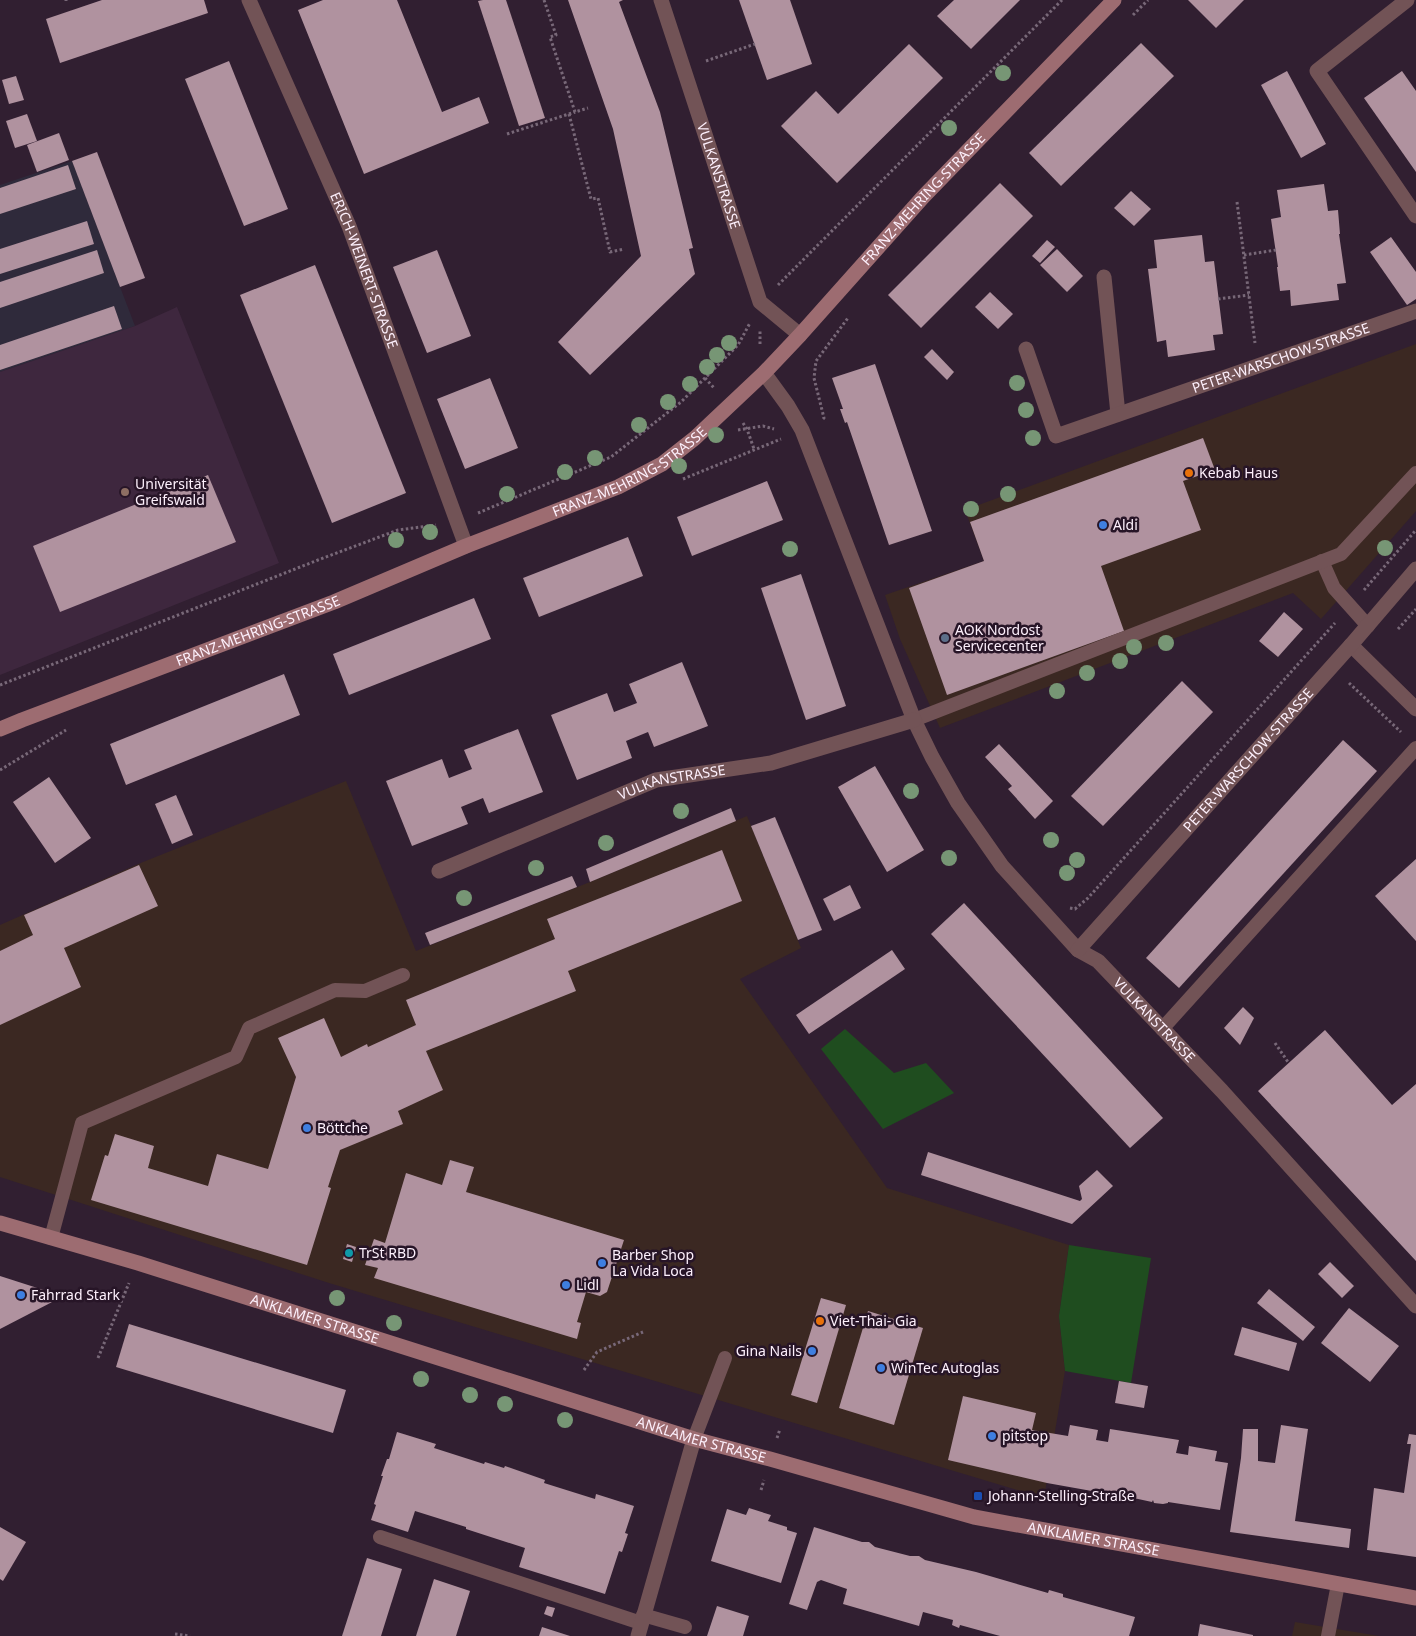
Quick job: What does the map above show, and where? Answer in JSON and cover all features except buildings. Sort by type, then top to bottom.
[{"type":"main road","name":"FRANZ-MEHRING-STRASSE","points":[[0,729],[334,602],[466,546],[618,487],[662,464],[695,438],[764,373],[923,197],[1114,0]]},
{"type":"main road","name":"ANKLAMER STRASSE","points":[[0,1223],[138,1263],[694,1439],[974,1516],[1416,1598]]},
{"type":"street","name":"ERICH-WEINERT-STRASSE","points":[[249,0],[349,226],[466,546]]},
{"type":"street","name":"VULKANSTRASSE","points":[[661,0],[760,302]]},
{"type":"street","points":[[1406,0],[1317,71],[1416,216]]},
{"type":"street","points":[[1104,277],[1118,414]]},
{"type":"street","points":[[760,302],[800,335]]},
{"type":"street","name":"PETER-WARSCHOW-STRASSE","points":[[1026,349],[1056,436],[1416,311]]},
{"type":"street","name":"VULKANSTRASSE","points":[[764,373],[788,406],[802,430],[914,720],[958,803],[1002,866],[1078,950],[1098,961],[1222,1091],[1416,1306]]},
{"type":"street","name":"PETER-WARSCHOW-STRASSE","points":[[1078,950],[1368,626],[1416,569]]},
{"type":"street","points":[[1351,645],[1416,709]]},
{"type":"street","name":"VULKANSTRASSE","points":[[440,871],[656,780],[772,763],[914,720]]},
{"type":"street","points":[[641,1625],[694,1439]]},
{"type":"lane","points":[[914,720],[1340,554],[1416,473]]},
{"type":"lane","points":[[1322,561],[1334,588],[1368,626]]},
{"type":"lane","points":[[1162,1029],[1416,748]]},
{"type":"lane","points":[[51,1238],[82,1123],[236,1057],[249,1028],[335,990],[365,991],[403,975]]},
{"type":"lane","points":[[694,1439],[724,1358]]},
{"type":"lane","points":[[380,1537],[641,1625],[686,1627]]},
{"type":"lane","points":[[1328,1636],[1338,1584]]},
{"type":"path","points":[[544,0],[556,35],[550,37],[575,112]]},
{"type":"path","points":[[0,685],[398,530],[456,522],[611,457],[681,402],[738,345],[760,302],[1062,0]]},
{"type":"path","points":[[1127,21],[1148,0]]},
{"type":"path","points":[[684,69],[755,44]]},
{"type":"path","points":[[507,134],[588,108]]},
{"type":"path","points":[[569,114],[591,199],[598,198],[610,252],[624,248]]},
{"type":"path","points":[[1237,202],[1258,366]]},
{"type":"path","points":[[1244,255],[1276,250]]},
{"type":"path","points":[[1218,298],[1249,295]]},
{"type":"path","points":[[760,302],[760,345]]},
{"type":"path","points":[[826,426],[814,378],[816,361],[853,312]]},
{"type":"path","points":[[708,396],[719,388]]},
{"type":"path","points":[[695,467],[681,480],[802,430],[824,418]]},
{"type":"path","points":[[736,430],[763,426],[775,429],[788,436]]},
{"type":"path","points":[[748,428],[754,449]]},
{"type":"path","points":[[1067,908],[1075,908],[1088,898],[1416,530]]},
{"type":"path","points":[[1349,683],[1403,734]]},
{"type":"path","points":[[0,770],[74,726]]},
{"type":"path","points":[[1275,1044],[1288,1062]]},
{"type":"path","points":[[98,1358],[138,1263]]},
{"type":"path","points":[[584,1370],[597,1352],[643,1332]]},
{"type":"path","points":[[175,1634],[190,1636]]},
{"type":"shaded area","points":[[72,161],[135,326],[0,372],[0,185]]},
{"type":"shaded area","name":"Universität Greifswald","points":[[177,307],[279,563],[0,675],[0,372],[135,326]]},
{"type":"shaded area","points":[[1416,344],[1416,511],[1321,619],[1293,593],[940,728],[900,639],[885,595],[984,561],[965,510]]},
{"type":"shaded area","points":[[346,781],[416,951],[590,882],[747,816],[801,948],[740,979],[887,1188],[1069,1245],[1059,1316],[1065,1371],[1044,1498],[329,1283],[0,1177],[0,925],[143,862]]},
{"type":"shaded area","points":[[1295,1622],[1379,1636],[1292,1636]]},
{"type":"green space","points":[[845,1029],[894,1073],[926,1063],[954,1093],[883,1129],[821,1049]]},
{"type":"green space","points":[[1069,1245],[1151,1258],[1131,1383],[1065,1371],[1059,1316]]},
{"type":"place","name":"Kebab Haus","points":[[1189,473]]},
{"type":"place","name":"Universität Greifswald","points":[[125,492]]},
{"type":"place","name":"Aldi","points":[[1103,525]]},
{"type":"place","name":"AOK Nordost Servicecenter","points":[[945,638]]},
{"type":"place","name":"Böttche","points":[[307,1128]]},
{"type":"place","name":"TrSt RBD","points":[[349,1253]]},
{"type":"place","name":"Barber Shop La Vida Loca","points":[[602,1263]]},
{"type":"place","name":"Lidl","points":[[566,1285]]},
{"type":"place","name":"Fahrrad Stark","points":[[21,1295]]},
{"type":"place","name":"Viet-Thai- Gia","points":[[820,1321]]},
{"type":"place","name":"Gina Nails","points":[[812,1351]]},
{"type":"place","name":"WinTec Autoglas","points":[[881,1368]]},
{"type":"place","name":"pitstop","points":[[992,1436]]},
{"type":"place","name":"Johann-Stelling-Straße","points":[[978,1496]]}]
